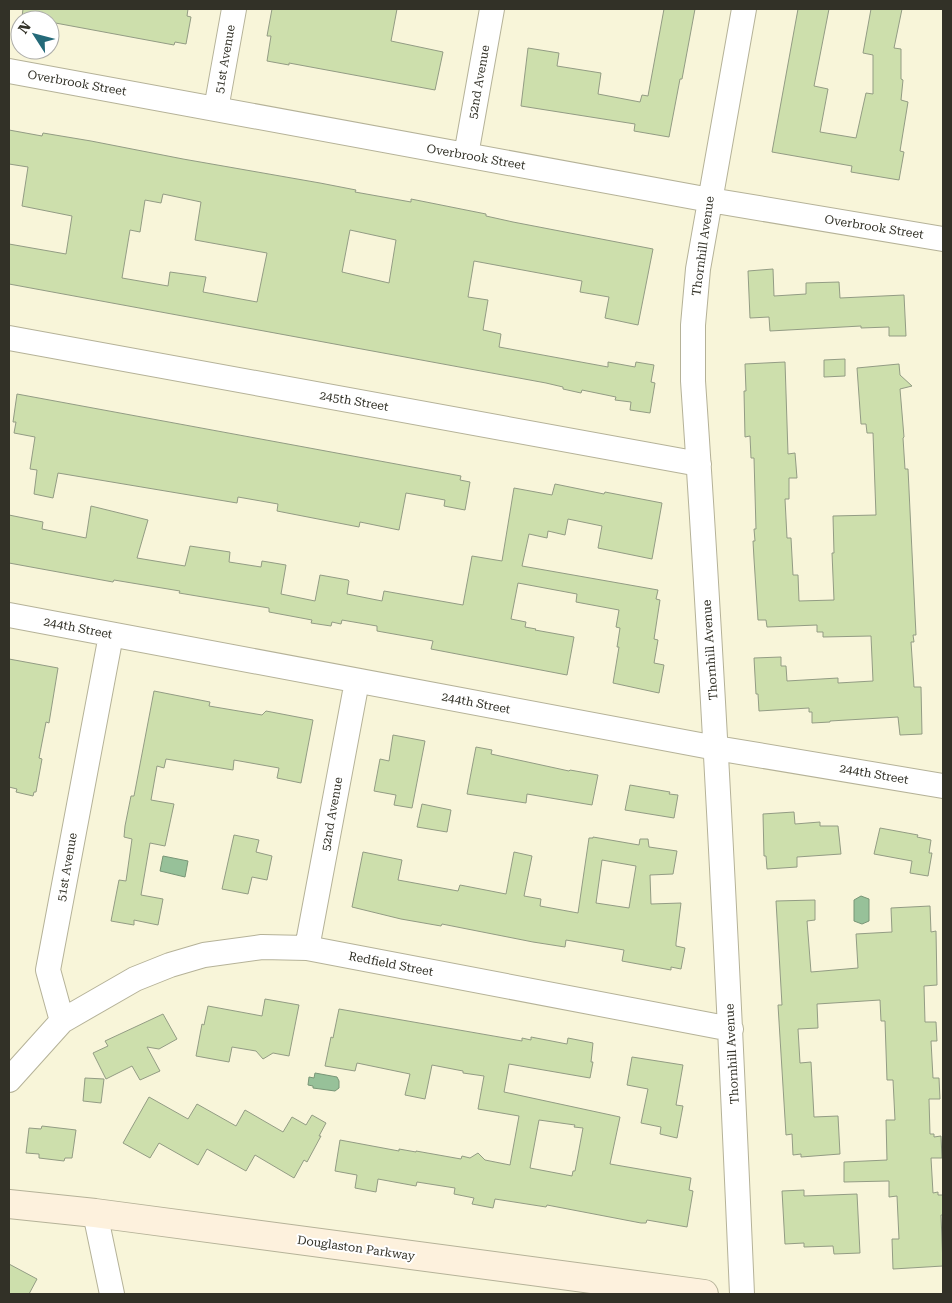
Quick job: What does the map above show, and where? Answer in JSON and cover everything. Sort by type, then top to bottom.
[{"type":"main road","name":"Douglaston Parkway","points":[[9,1204],[95,1213],[704,1294]]},
{"type":"street","name":"51st Avenue","points":[[216,109],[234,9]]},
{"type":"street","name":"52nd Avenue","points":[[466,155],[492,9]]},
{"type":"street","name":"Thornhill Avenue","points":[[742,1294],[731,1029],[716,748],[693,381],[693,325],[698,269],[744,9]]},
{"type":"street","name":"Overbrook Street","points":[[9,71],[710,200],[943,239]]},
{"type":"street","name":"245th Street","points":[[9,338],[699,464]]},
{"type":"street","name":"244th Street","points":[[9,615],[716,748],[943,786]]},
{"type":"street","name":"51st Avenue","points":[[62,1021],[48,970],[111,635]]},
{"type":"street","name":"52nd Avenue","points":[[307,948],[357,681]]},
{"type":"street","name":"Redfield Street","points":[[62,1021],[127,983],[170,965],[204,955],[262,947],[307,948],[731,1029]]},
{"type":"street","points":[[9,1080],[62,1021]]},
{"type":"street","points":[[95,1213],[112,1294]]},
{"type":"shaded area","points":[[163,856],[188,861],[185,877],[160,871]]},
{"type":"shaded area","points":[[861,896],[869,899],[869,921],[862,924],[854,921],[854,900]]},
{"type":"shaded area","points":[[315,1073],[337,1077],[339,1088],[335,1091],[313,1088],[313,1086],[308,1085],[309,1077],[314,1078]]},
{"type":"building","points":[[188,9],[187,16],[191,17],[186,44],[175,42],[174,45],[60,24],[60,10],[23,10]]},
{"type":"building","points":[[272,9],[397,9],[391,41],[443,52],[435,90],[289,63],[289,65],[267,61],[271,36],[267,36]]},
{"type":"building","points":[[664,9],[695,9],[669,137],[634,131],[635,124],[521,106],[528,48],[559,53],[557,66],[601,73],[598,94],[640,102],[642,95],[648,96]]},
{"type":"building","points":[[798,9],[829,9],[814,86],[828,89],[820,132],[856,138],[866,93],[873,94],[873,55],[863,53],[871,9],[902,9],[894,48],[901,49],[901,79],[903,80],[901,100],[908,102],[900,151],[904,152],[899,180],[851,172],[852,166],[772,152]]},
{"type":"building","points":[[9,130],[42,136],[43,133],[320,183],[356,190],[355,192],[411,202],[411,199],[486,214],[486,216],[513,222],[653,249],[638,325],[605,318],[609,297],[580,292],[582,281],[474,261],[468,297],[488,300],[483,330],[501,334],[499,347],[608,367],[608,362],[635,367],[636,362],[654,365],[651,382],[655,383],[650,413],[630,410],[631,402],[615,400],[616,397],[582,390],[581,393],[546,383],[9,284],[9,244],[66,254],[72,216],[22,206],[28,167],[9,164]],"holes":[[[163,194],[201,202],[195,240],[267,253],[257,302],[203,292],[206,277],[170,272],[168,286],[122,278],[130,230],[140,232],[145,200],[161,203]],[[350,230],[396,240],[389,283],[342,272]]]},
{"type":"building","points":[[773,269],[774,296],[806,294],[806,283],[839,282],[840,298],[904,295],[906,336],[889,336],[889,327],[861,328],[861,326],[770,331],[769,317],[750,318],[748,271]]},
{"type":"building","points":[[845,359],[845,376],[824,377],[824,360]]},
{"type":"building","points":[[785,362],[788,454],[795,453],[797,478],[789,478],[789,499],[785,499],[787,538],[791,538],[793,575],[798,575],[799,601],[834,600],[833,516],[876,515],[873,433],[867,433],[866,424],[861,424],[857,368],[899,364],[900,375],[912,386],[900,389],[905,469],[908,469],[916,635],[913,635],[914,642],[911,642],[914,687],[921,687],[922,734],[900,735],[898,717],[812,723],[812,712],[809,712],[809,708],[759,711],[754,658],[781,657],[781,666],[786,666],[787,681],[838,678],[838,683],[873,681],[871,636],[823,637],[823,632],[817,632],[817,625],[767,627],[766,620],[758,620],[753,541],[755,541],[754,529],[756,529],[754,458],[751,458],[750,436],[745,437],[745,364]]},
{"type":"building","points":[[17,394],[461,476],[460,480],[470,482],[465,510],[444,506],[445,500],[406,493],[399,530],[360,522],[359,527],[277,511],[278,504],[238,497],[237,503],[58,473],[53,498],[34,494],[37,470],[30,469],[35,437],[14,433],[16,422],[13,422]]},
{"type":"building","points":[[555,484],[662,503],[652,559],[598,548],[602,526],[568,519],[565,535],[548,531],[547,538],[529,534],[522,566],[658,590],[656,599],[660,600],[654,639],[658,640],[654,663],[664,665],[659,693],[613,683],[619,647],[617,647],[620,628],[616,627],[619,610],[576,602],[577,594],[518,583],[511,619],[526,622],[525,627],[535,630],[574,637],[567,675],[431,649],[433,641],[377,631],[377,626],[342,620],[341,624],[332,622],[331,626],[311,623],[312,620],[269,612],[269,608],[179,593],[180,591],[114,580],[113,582],[9,563],[9,515],[43,522],[42,529],[86,538],[91,506],[148,520],[137,558],[185,566],[190,546],[230,552],[229,562],[261,567],[262,561],[286,565],[281,594],[315,601],[320,575],[348,580],[347,594],[382,601],[384,591],[463,605],[472,556],[502,561],[514,488],[552,495]]},
{"type":"building","points":[[9,659],[58,668],[49,723],[46,722],[39,758],[42,759],[36,792],[34,792],[33,796],[16,792],[17,789],[9,787]]},
{"type":"building","points":[[154,691],[210,702],[209,706],[262,715],[266,711],[313,720],[301,783],[277,778],[279,768],[234,760],[233,770],[166,759],[164,768],[157,766],[151,800],[174,804],[165,846],[150,843],[141,895],[163,899],[158,925],[134,920],[134,925],[111,921],[119,880],[126,881],[132,839],[124,837],[125,826],[131,796],[134,796]]},
{"type":"building","points":[[393,735],[425,741],[412,808],[394,805],[396,795],[374,791],[380,759],[389,761]]},
{"type":"building","points":[[476,747],[492,750],[491,754],[569,771],[598,775],[592,805],[527,794],[526,803],[467,794]]},
{"type":"building","points":[[630,785],[678,795],[674,818],[625,810]]},
{"type":"building","points":[[422,804],[451,810],[447,832],[417,827]]},
{"type":"building","points":[[794,812],[795,824],[820,822],[820,826],[838,826],[841,854],[797,857],[797,867],[767,869],[766,856],[764,856],[763,814]]},
{"type":"building","points":[[880,828],[918,835],[917,837],[931,840],[929,853],[932,853],[928,876],[910,873],[912,861],[874,854]]},
{"type":"building","points":[[234,835],[259,840],[256,852],[272,856],[267,880],[252,877],[248,894],[222,889]]},
{"type":"building","points":[[589,838],[639,845],[640,839],[648,839],[649,847],[677,851],[673,874],[650,875],[651,904],[681,903],[676,946],[685,948],[681,969],[671,967],[671,970],[622,961],[624,950],[566,940],[565,947],[533,942],[442,924],[441,926],[401,919],[352,907],[363,852],[402,860],[398,880],[458,891],[460,885],[506,894],[514,852],[532,856],[524,896],[541,899],[540,906],[578,913]],"holes":[[[602,860],[636,866],[629,908],[596,903]]]},
{"type":"building","points":[[815,900],[815,920],[807,921],[811,972],[858,968],[856,934],[892,932],[891,908],[930,906],[931,932],[936,931],[937,985],[924,986],[925,1022],[936,1022],[937,1041],[931,1041],[933,1078],[939,1078],[940,1099],[929,1099],[930,1134],[934,1134],[934,1137],[941,1136],[942,1158],[931,1158],[933,1193],[938,1192],[938,1195],[943,1195],[943,1215],[941,1215],[943,1266],[893,1269],[892,1239],[899,1239],[897,1196],[889,1197],[889,1181],[844,1182],[844,1162],[887,1160],[886,1120],[895,1120],[893,1080],[887,1080],[885,1021],[881,1021],[880,1000],[817,1004],[818,1028],[798,1029],[800,1063],[811,1062],[814,1117],[838,1116],[840,1154],[801,1157],[801,1154],[793,1155],[792,1134],[786,1135],[778,1005],[782,1005],[776,901]]},
{"type":"building","points":[[265,999],[299,1005],[289,1056],[273,1053],[263,1059],[256,1051],[232,1047],[229,1062],[196,1056],[202,1024],[204,1025],[208,1006],[262,1016]]},
{"type":"building","points":[[339,1009],[522,1041],[522,1038],[531,1040],[531,1037],[567,1044],[568,1038],[593,1043],[591,1062],[593,1062],[590,1078],[509,1064],[504,1092],[620,1117],[610,1164],[691,1178],[689,1190],[693,1191],[687,1227],[647,1220],[646,1223],[641,1223],[547,1205],[546,1207],[495,1199],[493,1208],[472,1204],[474,1198],[454,1194],[455,1188],[417,1182],[416,1186],[378,1179],[376,1192],[355,1188],[357,1175],[335,1171],[340,1140],[399,1151],[399,1149],[416,1151],[461,1159],[462,1156],[470,1158],[478,1153],[485,1160],[510,1165],[519,1116],[478,1109],[484,1076],[432,1065],[425,1099],[405,1095],[410,1074],[357,1063],[355,1071],[325,1066],[331,1037],[333,1038]],"holes":[[[539,1120],[575,1125],[574,1127],[583,1128],[575,1171],[573,1171],[572,1176],[530,1168]]]},
{"type":"building","points":[[163,1014],[177,1039],[159,1049],[147,1047],[160,1071],[140,1080],[132,1066],[106,1079],[93,1053],[108,1046],[105,1041]]},
{"type":"building","points":[[632,1057],[683,1065],[676,1105],[683,1106],[677,1138],[660,1134],[661,1127],[641,1123],[648,1089],[627,1085]]},
{"type":"building","points":[[85,1078],[104,1079],[101,1103],[83,1101]]},
{"type":"building","points":[[149,1097],[188,1119],[197,1104],[236,1126],[245,1110],[283,1132],[292,1117],[306,1125],[312,1115],[326,1123],[307,1162],[304,1160],[294,1178],[255,1155],[246,1171],[207,1149],[198,1165],[159,1143],[150,1158],[123,1143]]},
{"type":"building","points":[[42,1126],[76,1130],[72,1158],[65,1158],[64,1161],[39,1158],[39,1154],[26,1153],[29,1128],[41,1129]]},
{"type":"building","points":[[804,1190],[804,1196],[857,1194],[860,1253],[834,1254],[833,1246],[804,1247],[804,1243],[785,1244],[782,1191]]},
{"type":"building","points":[[9,1264],[37,1279],[29,1294],[9,1294]]}]
